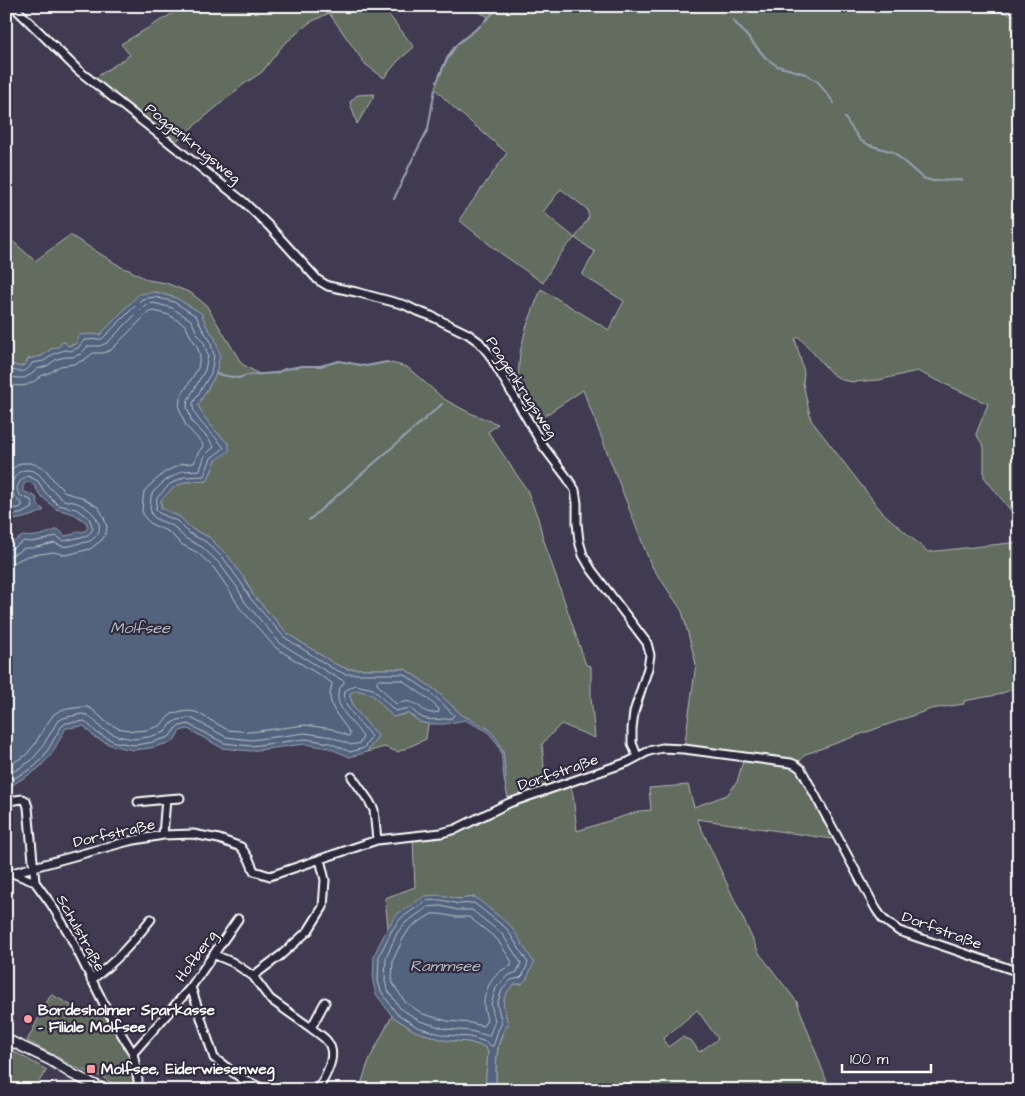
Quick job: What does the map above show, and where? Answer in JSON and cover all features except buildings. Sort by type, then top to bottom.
[{"type":"main road","points":[[6,1039],[106,1090]]},
{"type":"street","name":"Poggenkrugsweg","points":[[13,6],[78,70],[244,202],[269,226],[318,280],[328,286],[405,305],[431,316],[468,334],[479,342],[489,354],[543,446],[575,490],[577,503],[576,523],[579,541],[590,569],[647,643],[650,655],[648,668],[634,712],[632,729],[632,742],[637,756]]},
{"type":"street","name":"Dorfstraße","points":[[9,873],[129,841],[163,835],[193,834],[241,846],[254,871],[270,876],[377,840],[441,833],[509,803],[628,762],[649,750],[662,748],[684,749],[796,765],[801,769],[883,919],[899,931],[1019,972]]},
{"type":"street","points":[[352,777],[374,810],[377,840]]},
{"type":"street","points":[[138,802],[180,798]]},
{"type":"street","name":"Schulstraße","points":[[7,801],[23,799],[26,801],[35,882],[69,934],[106,1010],[133,1053],[138,1080],[136,1090]]},
{"type":"street","points":[[163,835],[166,799]]},
{"type":"street","points":[[253,976],[308,931],[323,907],[326,880],[320,859]]},
{"type":"street","points":[[9,873],[35,882]]},
{"type":"street","points":[[91,980],[122,954],[151,919]]},
{"type":"street","name":"Hofberg","points":[[133,1053],[191,988],[238,919]]},
{"type":"street","points":[[214,955],[232,962],[253,976],[270,999],[328,1042],[331,1049],[331,1065],[318,1090]]},
{"type":"street","points":[[191,988],[214,1058],[241,1078],[266,1090]]},
{"type":"street","points":[[311,1028],[325,1002]]},
{"type":"green space","points":[[169,6],[382,6],[414,47],[398,61],[384,78],[365,64],[329,13],[309,23],[283,45],[262,72],[244,84],[176,141],[95,78],[130,55],[121,44],[175,12]]},
{"type":"green space","points":[[470,6],[974,6],[1019,16],[1019,521],[984,477],[984,447],[976,434],[988,404],[917,371],[879,380],[853,382],[842,380],[831,373],[799,337],[795,339],[804,372],[803,383],[811,420],[882,512],[928,552],[1019,542],[1019,687],[997,695],[964,701],[964,704],[931,709],[806,754],[796,765],[839,840],[697,819],[759,953],[797,1002],[830,1090],[496,1090],[498,1047],[508,1024],[503,1003],[506,994],[514,984],[522,984],[475,897],[459,899],[441,895],[397,914],[388,927],[385,898],[415,887],[413,838],[441,833],[509,803],[504,779],[506,778],[503,752],[489,729],[462,715],[434,689],[405,669],[347,669],[335,664],[288,634],[253,595],[246,581],[209,537],[192,529],[180,517],[161,508],[161,500],[173,488],[185,482],[207,481],[215,461],[229,444],[211,426],[198,405],[216,374],[215,338],[200,313],[176,298],[155,292],[114,321],[100,335],[90,334],[76,344],[51,349],[42,356],[28,359],[26,364],[20,367],[14,365],[6,366],[6,235],[35,261],[70,235],[123,268],[148,280],[166,283],[191,293],[206,305],[242,364],[259,374],[276,373],[285,369],[302,366],[320,366],[339,361],[366,366],[387,362],[407,367],[444,399],[470,413],[498,424],[488,432],[527,490],[586,665],[591,666],[591,697],[595,738],[561,724],[542,744],[546,790],[570,782],[577,831],[640,811],[651,810],[649,788],[688,785],[694,807],[727,795],[737,782],[744,757],[684,749],[696,664],[682,611],[651,565],[583,390],[531,425],[516,400],[520,353],[526,328],[541,289],[609,330],[624,301],[582,275],[595,252],[575,238],[561,254],[543,283],[495,249],[459,220],[507,153],[435,89],[450,52],[489,17]],"holes":[[[561,189],[587,209],[589,217],[575,238],[543,212]],[[697,1010],[718,1039],[699,1052],[692,1041],[682,1037],[668,1047],[663,1039]]]},
{"type":"green space","points":[[375,94],[357,124],[350,102],[357,95]]},
{"type":"green space","points":[[356,689],[372,694],[393,717],[408,713],[420,722],[428,724],[426,739],[398,752],[384,747],[367,752],[378,736],[354,708],[349,694]]},
{"type":"green space","points":[[51,994],[91,1017],[106,1016],[130,1062],[134,1081],[132,1090],[123,1090],[102,1077],[74,1067],[27,1041]]},
{"type":"green space","points":[[392,1016],[415,1031],[444,1040],[469,1042],[485,1047],[488,1052],[485,1087],[481,1090],[359,1090],[369,1060]]},
{"type":"green space","points":[[13,1051],[47,1070],[33,1090],[6,1090],[6,1063]]},
{"type":"water","name":"Molfsee","points":[[155,292],[176,298],[201,313],[207,327],[215,338],[220,355],[216,374],[198,405],[211,426],[229,444],[229,451],[215,461],[207,481],[185,482],[173,488],[161,500],[161,508],[180,517],[192,529],[209,537],[228,556],[246,581],[253,595],[288,634],[335,664],[347,669],[405,669],[434,689],[462,715],[489,729],[499,742],[503,752],[506,778],[504,779],[501,752],[497,743],[487,731],[465,720],[444,724],[428,724],[420,722],[408,713],[393,717],[372,694],[356,690],[349,694],[354,708],[378,736],[367,752],[350,757],[329,748],[305,744],[250,751],[222,748],[188,729],[180,731],[173,742],[134,750],[113,746],[94,737],[84,726],[66,728],[51,755],[38,769],[14,784],[6,793],[6,546],[23,536],[40,535],[58,529],[65,536],[78,531],[83,532],[88,528],[86,522],[74,514],[56,509],[40,495],[34,485],[27,481],[23,486],[23,491],[36,497],[38,505],[44,510],[26,517],[6,521],[6,366],[14,365],[20,367],[26,364],[28,359],[42,356],[51,349],[60,346],[61,343],[65,342],[68,346],[76,344],[79,335],[100,335],[139,294]]},
{"type":"water","name":"Rammsee","points":[[441,895],[459,899],[475,897],[511,926],[534,963],[522,984],[514,984],[504,999],[508,1024],[503,1031],[498,1047],[496,1090],[481,1090],[485,1087],[488,1052],[485,1047],[469,1042],[444,1040],[415,1031],[392,1016],[376,994],[373,982],[374,955],[388,927],[397,914],[425,896]]},
{"type":"waterway","points":[[485,21],[496,10],[497,6]]},
{"type":"waterway","points":[[733,20],[766,58],[777,66],[806,74],[818,82],[834,103]]},
{"type":"waterway","points":[[437,82],[445,63],[457,44],[480,26]]},
{"type":"waterway","points":[[394,199],[428,129],[435,89]]},
{"type":"waterway","points":[[845,118],[860,140],[869,145],[893,152],[923,178],[933,181],[962,180]]},
{"type":"waterway","points":[[216,374],[238,378],[248,375],[276,373],[285,369],[302,366],[320,366],[339,361],[366,366],[387,362]]},
{"type":"waterway","points":[[309,520],[442,404]]},
{"type":"place","name":"Bordesholmer Sparkasse - Filiale Molfsee","points":[[28,1019]]},
{"type":"place","name":"Molfsee, Eiderwiesenweg","points":[[91,1069]]}]
